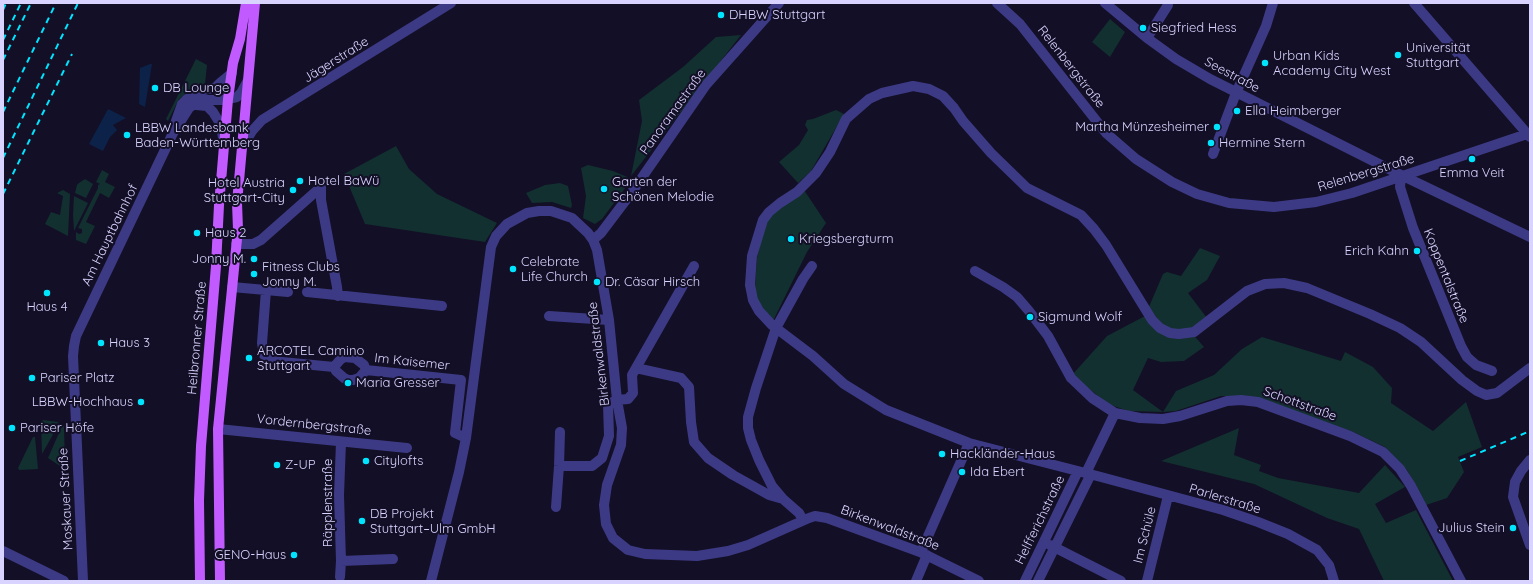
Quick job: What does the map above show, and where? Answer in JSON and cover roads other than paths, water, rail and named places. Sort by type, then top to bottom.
[{"type":"main road","name":"Heilbronner Straße","points":[[200,581],[199,500],[201,446],[215,282],[224,141],[231,96],[232,73],[246,3]]},
{"type":"main road","points":[[220,581],[218,429],[238,229],[237,209],[255,3]]},
{"type":"street","name":"Jägerstraße","points":[[242,147],[252,131],[262,120],[451,3]]},
{"type":"street","name":"Panoramastraße","points":[[593,240],[632,192],[706,85],[780,3]]},
{"type":"street","name":"Relenbergstraße","points":[[997,3],[1020,24],[1106,133],[1136,159],[1172,182],[1197,194],[1229,203],[1274,207],[1316,202],[1352,193],[1529,135]]},
{"type":"street","name":"Seestraße","points":[[1105,3],[1147,38],[1176,59],[1236,93],[1401,176],[1530,237]]},
{"type":"street","points":[[1213,154],[1236,93],[1266,26],[1273,3]]},
{"type":"street","points":[[1414,3],[1529,135]]},
{"type":"street","points":[[1147,38],[1168,6]]},
{"type":"street","name":"Am Hauptbahnhof","points":[[76,416],[74,350],[80,327],[155,174],[173,133],[182,104],[193,95],[201,91],[216,88],[232,73]]},
{"type":"street","points":[[192,105],[199,100],[231,96],[241,93],[248,80]]},
{"type":"street","name":"Parlerstraße","points":[[1334,581],[1332,570],[1317,550],[1288,534],[1258,522],[1168,496],[969,443],[886,410],[844,384],[813,356],[776,328],[759,311],[753,300],[750,285],[752,256],[763,220],[769,212],[797,192],[816,173],[830,152],[846,119],[869,99],[882,93],[913,86],[929,89],[943,96],[991,153],[1027,188],[1081,215],[1106,245],[1152,320],[1160,328],[1170,333],[1179,334],[1194,332],[1247,291],[1265,284],[1284,283],[1307,288],[1400,328],[1421,342],[1462,380],[1477,391],[1486,395],[1497,393],[1530,368]]},
{"type":"street","name":"Am Hauptbahnhof","points":[[216,88],[231,96]]},
{"type":"street","points":[[231,96],[246,111]]},
{"type":"street","name":"Am Hauptbahnhof","points":[[173,133],[192,105]]},
{"type":"street","points":[[192,105],[206,106],[210,108],[218,118],[221,125],[224,141]]},
{"type":"street","name":"Koppentalstraße","points":[[1401,176],[1400,187],[1413,228],[1461,346],[1467,357],[1476,366],[1492,371]]},
{"type":"street","points":[[236,244],[253,244],[261,240],[321,187],[321,200],[338,296]]},
{"type":"street","name":"Birkenwaldstraße","points":[[431,581],[459,472],[466,438],[490,255],[496,236],[507,224],[527,213],[539,211],[551,211],[572,218],[582,227],[593,240],[602,279],[609,320],[622,437],[621,445],[607,485],[604,505],[606,524],[613,538],[628,550],[651,555],[697,556],[712,554],[748,545],[815,516],[827,518],[924,554],[979,581]]},
{"type":"street","points":[[559,466],[592,466],[602,458],[609,436],[608,404],[617,400],[628,399],[633,393],[632,375],[694,266]]},
{"type":"street","points":[[803,520],[799,513],[783,499],[772,486],[751,440],[748,428],[748,417],[776,328],[803,279],[812,266]]},
{"type":"street","name":"Schottstraße","points":[[975,271],[1017,297],[1048,336],[1071,378],[1092,398],[1115,413],[1140,418],[1163,419],[1180,416],[1227,401],[1249,401],[1267,405],[1371,445],[1383,452],[1400,469],[1411,486],[1461,581]]},
{"type":"street","points":[[232,287],[288,292]]},
{"type":"street","points":[[266,290],[262,343],[264,355],[271,361],[334,367]]},
{"type":"street","points":[[308,292],[442,306]]},
{"type":"street","points":[[549,316],[609,320]]},
{"type":"street","name":"Im Kaisemer","points":[[350,357],[360,360],[366,370],[359,378],[348,380],[340,376],[334,367],[340,360],[350,357]]},
{"type":"street","points":[[636,368],[681,378],[690,387],[691,422],[694,442],[699,448],[708,458],[733,475],[769,495],[783,499]]},
{"type":"street","name":"Im Kaisemer","points":[[366,370],[461,380],[455,433],[466,438]]},
{"type":"street","name":"Helfferichstraße","points":[[1038,581],[1055,548],[1085,473],[1115,413]]},
{"type":"street","name":"Moskauer Straße","points":[[76,416],[83,581]]},
{"type":"street","name":"Vordernbergstraße","points":[[218,429],[407,448]]},
{"type":"street","points":[[556,507],[560,432]]},
{"type":"street","name":"Räpplenstraße","points":[[341,442],[339,496],[341,561],[393,559]]},
{"type":"street","points":[[916,581],[924,554],[969,443]]},
{"type":"street","points":[[1529,541],[1513,497],[1515,482],[1521,470],[1530,460]]},
{"type":"street","name":"Helfferichstraße","points":[[1025,581],[1043,541],[1085,473]]},
{"type":"street","name":"Im Schüle","points":[[1147,581],[1168,496]]},
{"type":"street","points":[[1043,541],[1121,581]]},
{"type":"street","points":[[3,551],[64,581]]},
{"type":"street","points":[[340,577],[341,561]]},
{"type":"water","points":[[152,64],[145,107],[139,104],[140,68]]},
{"type":"water","points":[[108,109],[126,118],[113,125],[117,130],[110,137],[103,151],[89,144]]},
{"type":"railway","points":[[3,10],[6,3]]},
{"type":"railway","points":[[3,40],[21,3]]},
{"type":"railway","points":[[3,60],[31,3]]},
{"type":"railway","points":[[3,112],[56,3]]},
{"type":"railway","points":[[3,158],[78,3]]},
{"type":"railway","points":[[3,194],[72,54]]},
{"type":"railway","points":[[1460,461],[1530,431]]},
{"type":"place","name":"DHBW Stuttgart","points":[[721,15]]},
{"type":"place","name":"Siegfried Hess","points":[[1143,28]]},
{"type":"place","name":"Universität Stuttgart","points":[[1398,55]]},
{"type":"place","name":"Urban Kids Academy City West","points":[[1265,63]]},
{"type":"place","name":"DB Lounge","points":[[155,88]]},
{"type":"place","name":"Ella Heimberger","points":[[1237,111]]},
{"type":"place","name":"Martha Münzesheimer","points":[[1217,127]]},
{"type":"place","name":"LBBW Landesbank Baden-Württemberg","points":[[127,135]]},
{"type":"place","name":"Hermine Stern","points":[[1211,143]]},
{"type":"place","name":"Emma Veit","points":[[1472,159]]},
{"type":"place","name":"Hotel BaWü","points":[[300,181]]},
{"type":"place","name":"Garten der Schönen Melodie","points":[[604,189]]},
{"type":"place","name":"Hotel Austria Stuttgart-City","points":[[293,190]]},
{"type":"place","name":"Haus 2","points":[[197,233]]},
{"type":"place","name":"Kriegsbergturm","points":[[791,239]]},
{"type":"place","name":"Erich Kahn","points":[[1417,251]]},
{"type":"place","name":"Jonny M.","points":[[254,259]]},
{"type":"place","name":"Celebrate Life Church","points":[[513,269]]},
{"type":"place","name":"Fitness Clubs Jonny M.","points":[[254,274]]},
{"type":"place","name":"Dr. Cäsar Hirsch","points":[[597,282]]},
{"type":"place","name":"Haus 4","points":[[47,293]]},
{"type":"place","name":"Sigmund Wolf","points":[[1030,317]]},
{"type":"place","name":"Haus 3","points":[[101,343]]},
{"type":"place","name":"ARCOTEL Camino Stuttgart","points":[[249,358]]},
{"type":"place","name":"Pariser Platz","points":[[32,378]]},
{"type":"place","name":"Maria Gresser","points":[[348,383]]},
{"type":"place","name":"LBBW-Hochhaus","points":[[141,402]]},
{"type":"place","name":"Pariser Höfe","points":[[12,428]]},
{"type":"place","name":"Hackländer-Haus","points":[[942,454]]},
{"type":"place","name":"Citylofts","points":[[366,461]]},
{"type":"place","name":"Z-UP","points":[[277,465]]},
{"type":"place","name":"Ida Ebert","points":[[962,472]]},
{"type":"place","name":"DB Projekt Stuttgart–Ulm GmbH","points":[[362,521]]},
{"type":"place","name":"Julius Stein","points":[[1513,528]]},
{"type":"place","name":"GENO-Haus","points":[[294,555]]}]
